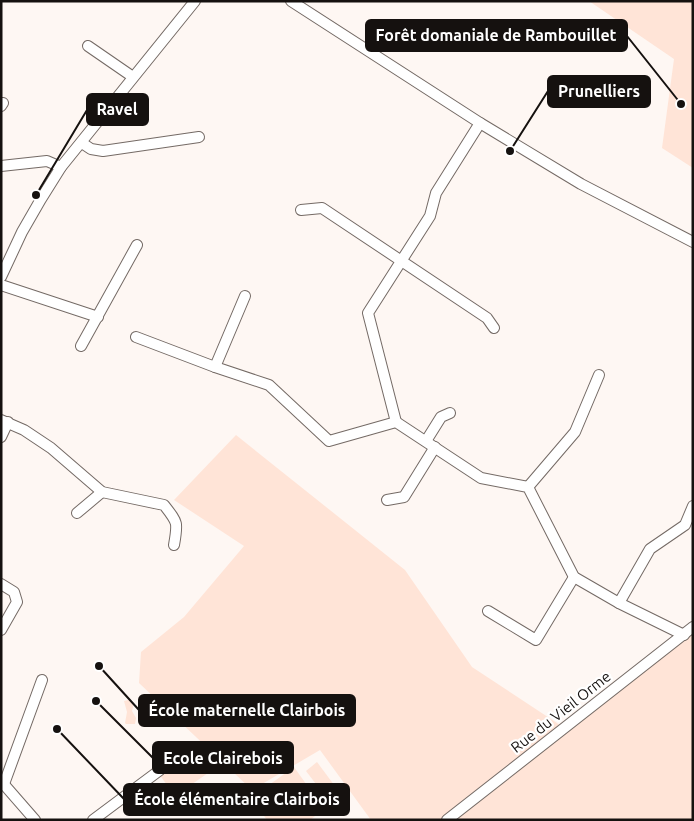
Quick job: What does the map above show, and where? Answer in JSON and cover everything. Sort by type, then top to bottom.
[{"type":"street","points":[[1,277],[22,232],[61,167],[195,1]]},
{"type":"street","points":[[291,1],[480,123],[582,184],[693,242]]},
{"type":"street","points":[[88,46],[133,77]]},
{"type":"street","points":[[480,123],[436,193],[430,216],[368,314],[396,422],[481,478],[528,487]]},
{"type":"street","points":[[82,143],[91,149],[103,151],[199,137]]},
{"type":"street","points":[[1,166],[47,161],[61,167]]},
{"type":"street","points":[[301,210],[322,208],[487,318],[494,328]]},
{"type":"street","points":[[81,346],[137,245]]},
{"type":"street","points":[[1,285],[98,317]]},
{"type":"street","points":[[215,368],[245,296]]},
{"type":"street","points":[[136,337],[215,368],[269,385],[329,441],[396,422]]},
{"type":"street","points":[[528,487],[575,432],[599,376]]},
{"type":"street","points":[[387,500],[404,497],[431,444],[441,417],[450,413]]},
{"type":"street","points":[[1,437],[4,421],[24,430],[51,448],[102,492],[164,505],[178,526],[174,545]]},
{"type":"street","points":[[528,487],[574,577],[684,634]]},
{"type":"street","points":[[77,513],[102,492]]},
{"type":"street","points":[[619,602],[650,550],[685,524],[693,506]]},
{"type":"street","points":[[488,611],[536,640],[574,577]]},
{"type":"street","points":[[1,584],[14,592],[17,602],[1,630]]},
{"type":"street","name":"Rue du Vieil Orme","points":[[447,820],[693,627]]},
{"type":"street","points":[[35,820],[3,782],[42,680]]},
{"type":"street","points":[[93,820],[160,770]]},
{"type":"shaded area","points":[[589,1],[693,1],[693,168],[662,148],[674,59]]},
{"type":"shaded area","points":[[236,435],[405,570],[472,667],[566,729],[693,629],[693,820],[371,820],[320,750],[252,790],[139,683],[141,652],[184,617],[244,546],[174,500]]},
{"type":"shaded area","points":[[128,700],[134,703],[132,711],[136,718],[135,724],[125,723],[127,712],[124,701]]},
{"type":"shaded area","points":[[202,743],[218,766],[175,796],[159,774]]},
{"type":"shaded area","points":[[317,762],[343,797],[332,805],[306,771]]},
{"type":"shaded area","points":[[294,767],[324,809],[310,820],[267,820],[251,798]]},
{"type":"place","name":"Forêt domaniale de Rambouillet","points":[[681,104]]},
{"type":"place","name":"Prunelliers","points":[[510,151]]},
{"type":"place","name":"Ravel","points":[[36,195]]},
{"type":"place","name":"École maternelle Clairbois","points":[[99,666]]},
{"type":"place","name":"Ecole Clairebois","points":[[96,701]]},
{"type":"place","name":"École élémentaire Clairbois","points":[[57,729]]}]
